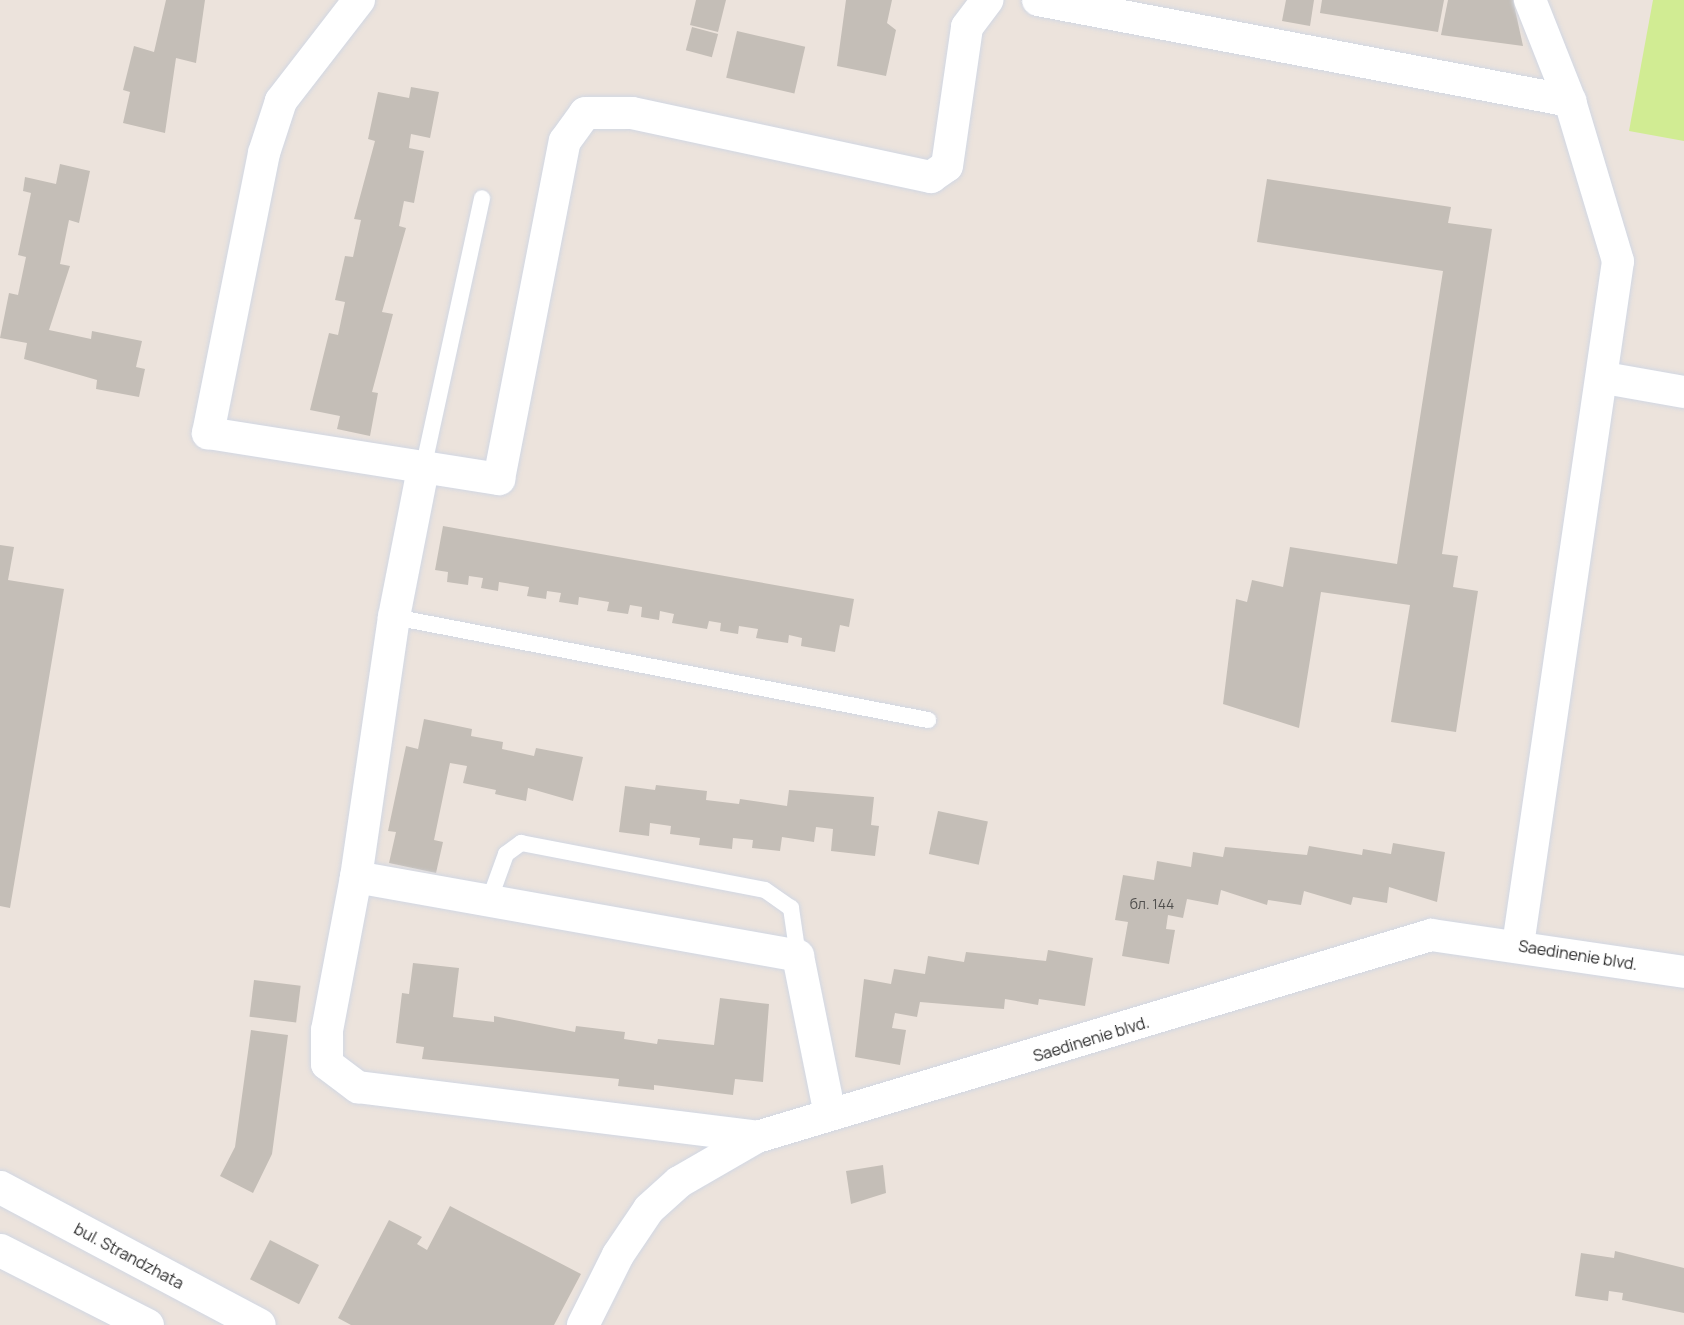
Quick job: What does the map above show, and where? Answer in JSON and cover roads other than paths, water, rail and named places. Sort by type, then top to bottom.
[{"type":"street","points":[[359,0],[281,101],[264,153],[208,433],[423,469],[499,479],[565,141],[585,113],[632,113],[931,177],[947,166],[967,27],[987,0]]},
{"type":"street","points":[[1038,0],[1570,101]]},
{"type":"street","points":[[1518,945],[1605,378],[1618,261],[1570,101],[1530,0]]},
{"type":"street","points":[[1605,378],[1684,392]]},
{"type":"street","points":[[423,469],[394,617],[356,877],[327,1030],[327,1064],[358,1087],[757,1137]]},
{"type":"street","points":[[356,877],[798,956],[830,1114]]},
{"type":"street","name":"Saedinenie blvd.","points":[[583,1325],[618,1255],[650,1209],[679,1182],[757,1137],[1431,935],[1518,945],[1684,972]]},
{"type":"street","name":"bul. Strandzhata","points":[[0,1187],[259,1325]]},
{"type":"street","points":[[0,1250],[147,1325]]},
{"type":"lane","points":[[423,469],[482,198]]},
{"type":"lane","points":[[394,617],[928,720]]},
{"type":"lane","points":[[489,901],[506,854],[521,843],[765,890],[791,908],[798,956]]}]
